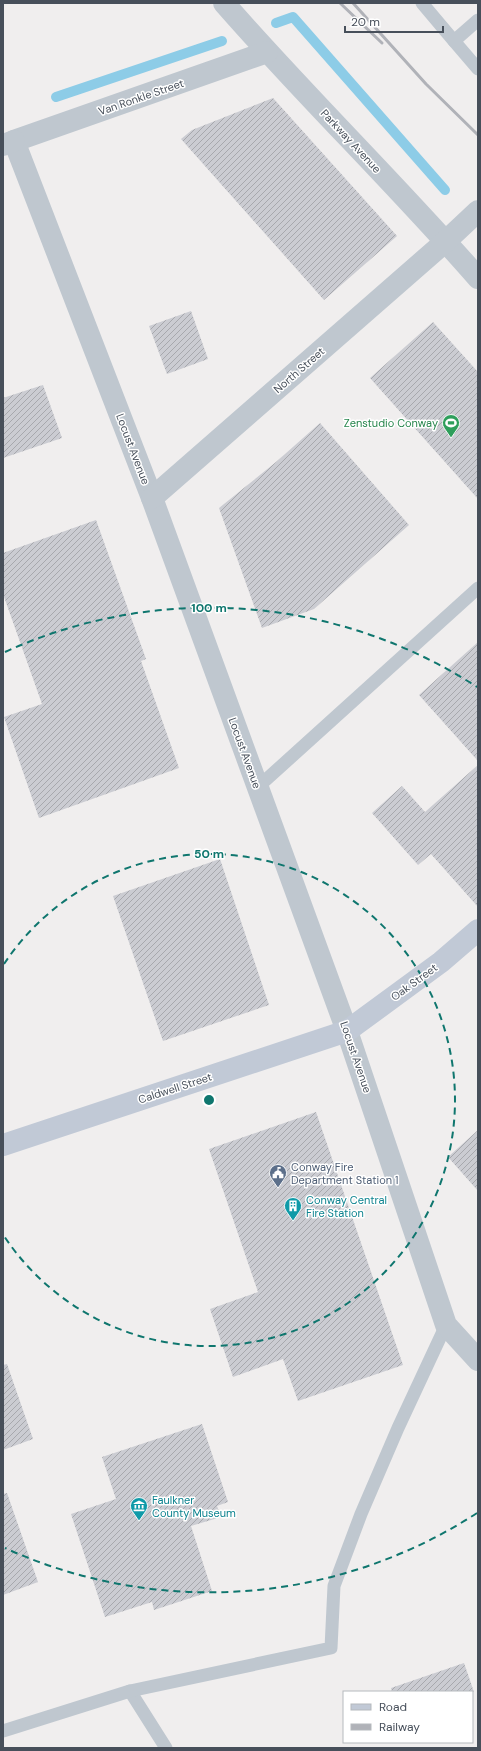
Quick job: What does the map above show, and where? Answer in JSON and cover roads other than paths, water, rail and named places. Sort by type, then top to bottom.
[{"type":"main road","name":"Oak Street","points":[[347,1031],[441,962],[478,930]]},
{"type":"main road","name":"Caldwell Street","points":[[3,1145],[347,1031]]},
{"type":"street","name":"Parkway Avenue","points":[[224,3],[267,52],[446,241],[478,278]]},
{"type":"street","name":"Van Ronkle Street","points":[[9,143],[267,52]]},
{"type":"street","name":"Locust Avenue","points":[[9,143],[152,498],[347,1031],[446,1325],[478,1360]]},
{"type":"street","points":[[446,241],[478,211]]},
{"type":"street","name":"North Street","points":[[152,498],[446,241]]},
{"type":"lane","points":[[422,3],[478,69]]},
{"type":"lane","points":[[454,41],[478,20]]},
{"type":"lane","points":[[258,787],[478,588]]},
{"type":"lane","points":[[3,1731],[130,1691],[331,1648],[334,1586],[361,1514],[398,1428],[446,1325]]},
{"type":"lane","points":[[130,1691],[166,1748]]},
{"type":"waterway","points":[[276,23],[293,17],[445,190]]},
{"type":"waterway","points":[[56,97],[222,41]]},
{"type":"railway","points":[[340,3],[382,43]]},
{"type":"railway","points":[[353,3],[426,84],[478,135]]},
{"type":"place","name":"Zenstudio Conway","points":[[451,438]]},
{"type":"place","name":"Conway Fire Department Station 1","points":[[278,1188]]},
{"type":"place","name":"Conway Central Fire Station","points":[[293,1221]]},
{"type":"place","name":"Faulkner County Museum","points":[[139,1521]]}]
